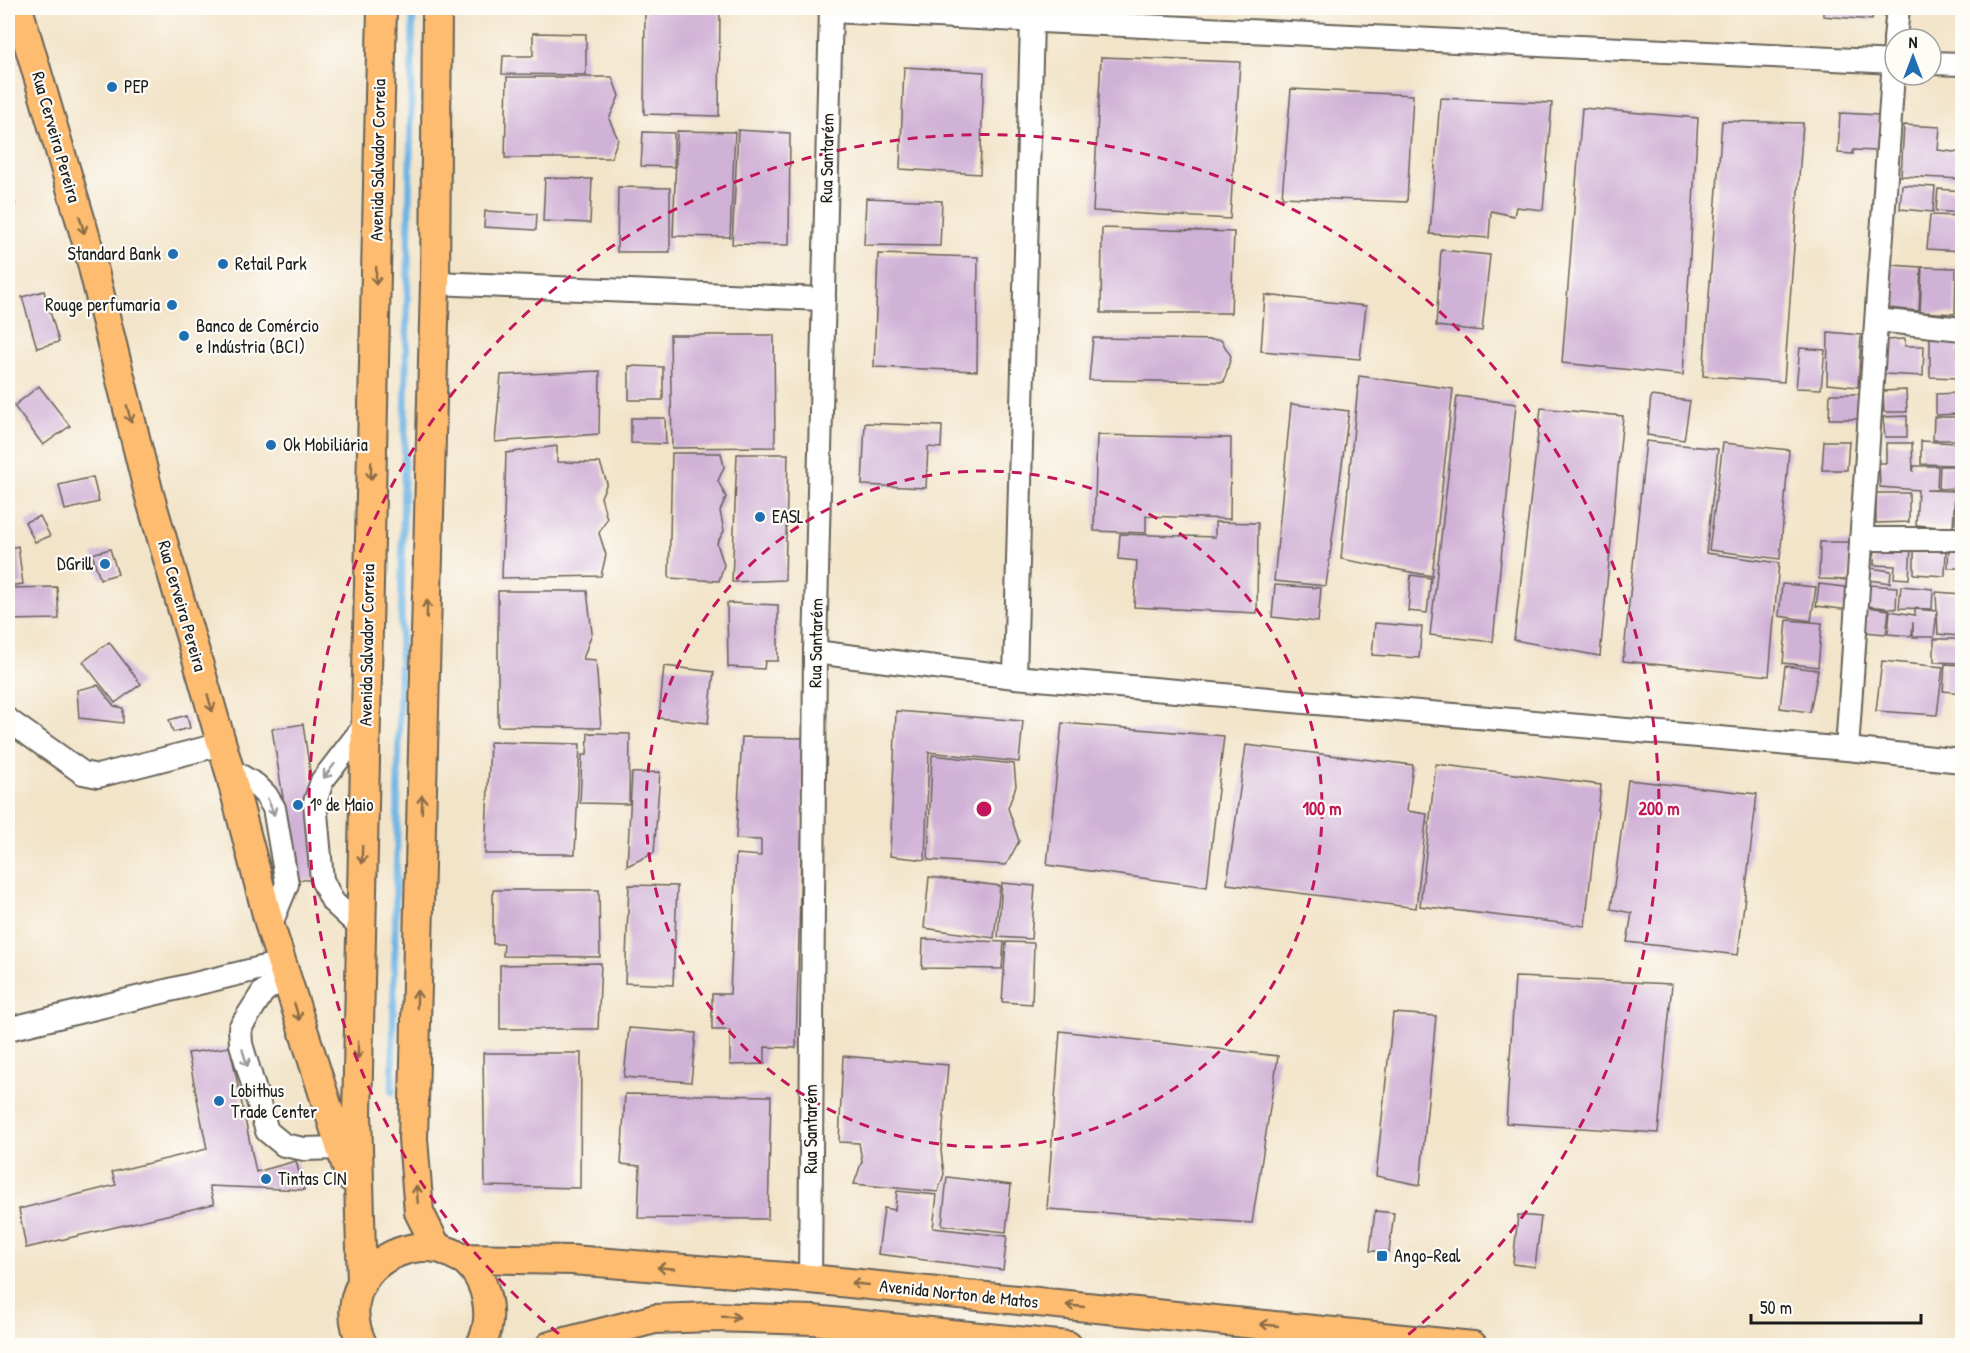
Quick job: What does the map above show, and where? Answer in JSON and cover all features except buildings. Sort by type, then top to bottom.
[{"type":"main road","name":"Rua Cerveira Pereira","points":[[18,8],[86,239],[149,494],[226,756],[270,926],[359,1202]]},
{"type":"main road","name":"Avenida Salvador Correia","points":[[362,1283],[357,1114],[382,8]]},
{"type":"main road","points":[[437,8],[435,283],[413,1139],[419,1212],[448,1253],[478,1278],[488,1303],[487,1329],[480,1346]]},
{"type":"main road","name":"Avenida Norton de Matos","points":[[362,1283],[377,1263],[412,1247],[448,1253],[572,1260],[810,1279],[1473,1346]]},
{"type":"main road","points":[[358,1341],[355,1307],[362,1283]]},
{"type":"main road","points":[[550,1346],[655,1319],[712,1317],[813,1320],[1068,1346]]},
{"type":"street","points":[[1896,27],[1898,8]]},
{"type":"street","points":[[831,9],[1032,21],[1883,56]]},
{"type":"street","name":"Rua Santarém","points":[[810,1279],[815,652],[831,9]]},
{"type":"street","points":[[1015,677],[1032,21]]},
{"type":"street","points":[[1943,63],[1962,64]]},
{"type":"street","points":[[1847,749],[1893,87]]},
{"type":"street","points":[[435,283],[824,299]]},
{"type":"street","points":[[1877,320],[1962,328]]},
{"type":"street","points":[[1861,539],[1962,539]]},
{"type":"street","points":[[815,652],[1015,677],[1962,761]]},
{"type":"street","points":[[8,720],[83,773],[98,776],[226,756]]},
{"type":"street","points":[[361,928],[333,902],[322,880],[315,802],[322,781],[365,725]]},
{"type":"street","points":[[8,1029],[284,970]]},
{"type":"street","points":[[284,970],[263,992],[240,1028],[241,1044],[267,1131],[284,1145],[304,1149],[340,1148]]},
{"type":"waterway","points":[[392,1092],[413,8]]},
{"type":"place","name":"PEP","points":[[112,87]]},
{"type":"place","name":"Standard Bank","points":[[173,254]]},
{"type":"place","name":"Retail Park","points":[[223,264]]},
{"type":"place","name":"Rouge perfumaria","points":[[172,305]]},
{"type":"place","name":"Banco de Comércio e Indústria (BCI)","points":[[184,336]]},
{"type":"place","name":"Ok Mobiliária","points":[[271,445]]},
{"type":"place","name":"EASL","points":[[760,517]]},
{"type":"place","name":"DGrill","points":[[105,564]]},
{"type":"place","name":"1º de Maio","points":[[298,805]]},
{"type":"place","name":"Lobithus Trade Center","points":[[219,1101]]},
{"type":"place","name":"Tintas CIN","points":[[266,1179]]},
{"type":"place","name":"Ango-Real","points":[[1382,1256]]}]
